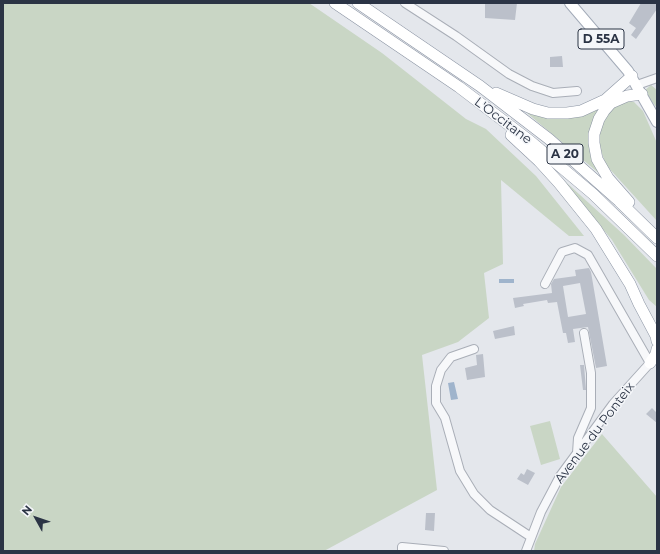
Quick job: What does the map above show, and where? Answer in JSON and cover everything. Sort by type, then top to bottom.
[{"type":"highway","name":"L'Occitane","points":[[334,3],[459,87],[561,167],[616,216],[657,256]]},
{"type":"highway","name":"L'Occitane","points":[[358,3],[480,86],[549,139],[657,238]]},
{"type":"highway","points":[[480,86],[533,109],[548,113],[567,113],[581,111],[637,85]]},
{"type":"highway","points":[[637,85],[627,96],[612,103],[604,111],[596,127],[594,143],[597,159],[602,168],[639,213],[646,227]]},
{"type":"highway","points":[[499,119],[506,130],[540,161],[596,229],[630,284],[656,336],[657,341]]},
{"type":"highway","points":[[654,365],[657,349]]},
{"type":"main road","name":"D 55A","points":[[570,3],[619,59],[637,85],[657,122]]},
{"type":"street","points":[[405,3],[456,36],[510,74],[532,86],[553,93],[577,91]]},
{"type":"street","points":[[637,85],[657,78]]},
{"type":"street","points":[[545,284],[562,252],[575,248],[588,255],[654,365]]},
{"type":"street","points":[[577,454],[578,438],[590,408],[591,373],[584,333]]},
{"type":"street","points":[[474,349],[451,357],[441,370],[436,386],[436,403],[445,418],[460,471],[474,494],[490,510],[530,537]]},
{"type":"street","name":"Avenue du Ponteix","points":[[526,551],[530,537],[541,512],[560,476],[614,404],[634,381],[654,365]]},
{"type":"street","points":[[402,551],[402,547],[444,551]]},
{"type":"green space","points":[[3,3],[309,3],[382,53],[466,119],[486,129],[536,176],[584,236],[569,236],[501,180],[503,264],[484,273],[489,318],[458,342],[422,355],[437,490],[324,551],[3,551]]},
{"type":"green space","points":[[651,85],[657,90],[657,108],[644,91]]},
{"type":"green space","points":[[624,100],[634,102],[643,111],[657,143],[657,221],[606,165],[597,139],[606,114]]},
{"type":"green space","points":[[603,105],[591,125],[589,143],[601,175],[521,108],[552,118]]},
{"type":"green space","points":[[557,174],[624,235],[657,269],[657,307],[649,300],[612,240]]},
{"type":"green space","points":[[550,421],[560,459],[541,465],[530,426]]},
{"type":"green space","points":[[602,434],[657,497],[657,551],[534,551],[535,544],[561,487]]},
{"type":"water","points":[[499,279],[514,279],[514,283],[499,283]]},
{"type":"water","points":[[454,382],[458,399],[451,400],[448,383]]},
{"type":"building","points":[[485,3],[517,3],[515,20],[485,18]]},
{"type":"building","points":[[641,3],[654,3],[657,5],[657,9],[636,39],[631,35],[636,28],[629,23]]},
{"type":"building","points":[[562,56],[563,67],[550,67],[550,57]]},
{"type":"building","points":[[589,268],[591,272],[607,366],[596,368],[588,327],[573,329],[575,342],[568,343],[566,333],[563,333],[557,302],[548,303],[547,300],[523,304],[524,306],[515,308],[513,298],[552,293],[551,284],[554,279],[576,276],[575,270]],"holes":[[[580,283],[586,314],[568,317],[563,286]]]},
{"type":"building","points":[[514,326],[515,335],[495,339],[493,331]]},
{"type":"building","points":[[483,354],[485,377],[467,380],[465,368],[477,365],[476,355]]},
{"type":"building","points":[[580,365],[584,365],[586,390],[583,390]]},
{"type":"building","points":[[652,408],[657,413],[657,423],[646,414]]},
{"type":"building","points":[[527,469],[535,473],[528,485],[517,479],[521,473],[524,475]]},
{"type":"building","points":[[426,513],[435,513],[434,531],[425,530]]}]
